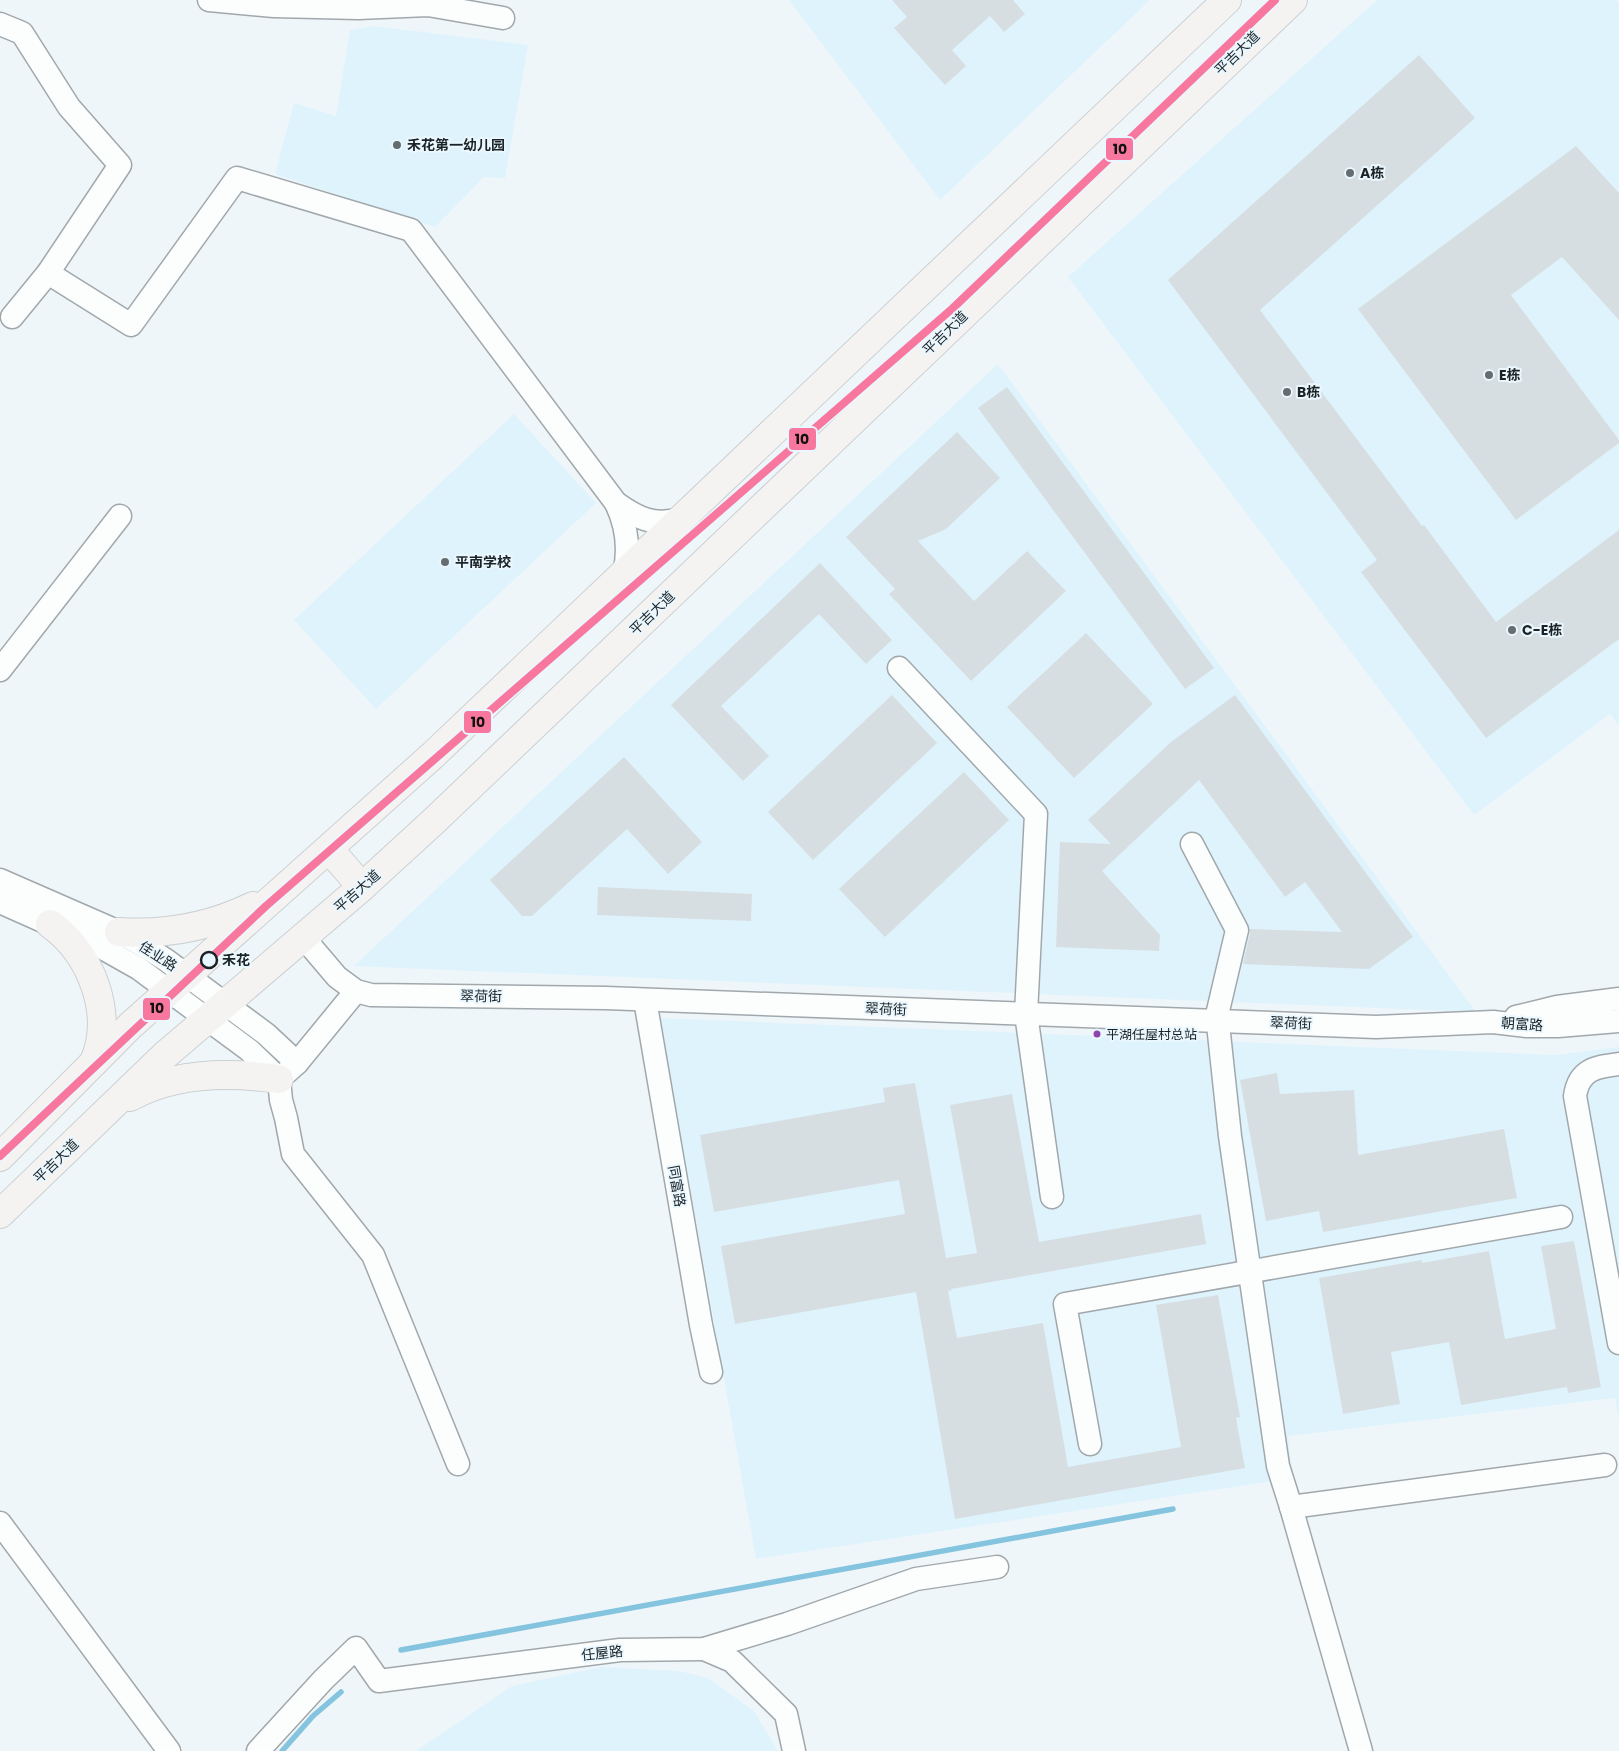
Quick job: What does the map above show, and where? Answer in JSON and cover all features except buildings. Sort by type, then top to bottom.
[{"type":"main road","points":[[0,1157],[130,1026],[440,749],[1227,0]]},
{"type":"main road","name":"平吉大道","points":[[0,1214],[164,1056],[434,822],[1293,0]]},
{"type":"main road","points":[[329,849],[362,886]]},
{"type":"main road","points":[[119,932],[161,933],[186,930],[209,924],[236,915],[284,888]]},
{"type":"main road","points":[[50,924],[70,941],[83,960],[94,984],[99,1000],[102,1032],[100,1048],[94,1062]]},
{"type":"main road","points":[[110,1109],[134,1095],[178,1080],[288,1071]]},
{"type":"main road","points":[[32,1124],[62,1155]]},
{"type":"street","points":[[209,0],[274,6],[358,8],[428,6],[503,18]]},
{"type":"street","points":[[0,24],[22,33],[68,106],[120,165],[48,273],[12,317]]},
{"type":"street","points":[[48,273],[131,324],[237,178],[411,230],[616,503],[622,516],[628,549],[624,574]]},
{"type":"street","points":[[616,503],[641,518],[655,522],[666,523],[681,519]]},
{"type":"street","points":[[0,670],[120,516]]},
{"type":"street","points":[[900,668],[1036,814],[1026,1014],[1052,1197]]},
{"type":"street","points":[[1192,844],[1238,930],[1217,1015],[1230,1136],[1278,1466],[1292,1507],[1362,1751]]},
{"type":"street","name":"佳业路","points":[[0,880],[119,932],[166,960],[178,983]]},
{"type":"street","name":"佳业路","points":[[0,902],[178,983],[216,1011],[249,1050],[288,1071]]},
{"type":"street","name":"翠荷街","points":[[303,937],[337,977],[356,991],[371,995],[645,1000],[1376,1027],[1493,1022]]},
{"type":"street","points":[[356,991],[288,1071],[281,1100],[293,1154],[373,1255],[458,1464]]},
{"type":"street","name":"朝富路","points":[[1493,1022],[1557,1007],[1619,999]]},
{"type":"street","name":"同富路","points":[[645,1000],[699,1315],[711,1372]]},
{"type":"street","name":"朝富路","points":[[1493,1022],[1527,1026],[1558,1026],[1619,1021]]},
{"type":"street","points":[[1619,1064],[1599,1066],[1584,1074],[1579,1080],[1575,1096],[1619,1342]]},
{"type":"street","points":[[1090,1444],[1065,1304],[1561,1217]]},
{"type":"street","points":[[1292,1507],[1605,1465]]},
{"type":"street","points":[[0,1523],[169,1751]]},
{"type":"street","name":"任屋路","points":[[258,1751],[322,1680],[356,1648],[378,1681],[620,1650],[704,1649],[787,1624],[916,1579],[997,1566]]},
{"type":"street","points":[[704,1649],[732,1661],[786,1714],[794,1751]]},
{"type":"shaded area","points":[[789,0],[1150,0],[940,200]]},
{"type":"shaded area","points":[[1377,0],[1616,0],[1619,3],[1619,726],[1610,714],[1474,815],[1068,277]]},
{"type":"shaded area","name":"禾花第一幼儿园","points":[[374,26],[528,45],[505,178],[484,177],[435,227],[275,174],[294,103],[336,116],[350,30]]},
{"type":"shaded area","points":[[998,364],[1476,1012],[354,966]]},
{"type":"shaded area","name":"平南学校","points":[[514,414],[596,503],[376,709],[294,620]]},
{"type":"shaded area","points":[[660,1018],[1554,1055],[1619,1047],[1619,1419],[1615,1398],[1288,1436],[1293,1478],[756,1559]]},
{"type":"shaded area","points":[[601,1667],[679,1671],[708,1678],[754,1711],[778,1751],[416,1751],[512,1686]]},
{"type":"waterway","points":[[401,1650],[1173,1509]]},
{"type":"waterway","points":[[282,1751],[313,1716],[341,1692]]},
{"type":"transit line","name":"10","points":[[0,1156],[266,906],[953,308],[1275,0]]},
{"type":"place","name":"禾花第一幼儿园","points":[[397,145]]},
{"type":"place","name":"A栋","points":[[1350,173]]},
{"type":"place","name":"E栋","points":[[1489,375]]},
{"type":"place","name":"B栋","points":[[1287,392]]},
{"type":"place","name":"平南学校","points":[[445,562]]},
{"type":"place","name":"C-E栋","points":[[1512,630]]},
{"type":"place","name":"禾花","points":[[209,960]]},
{"type":"place","name":"平湖任屋村总站","points":[[1097,1034]]}]
